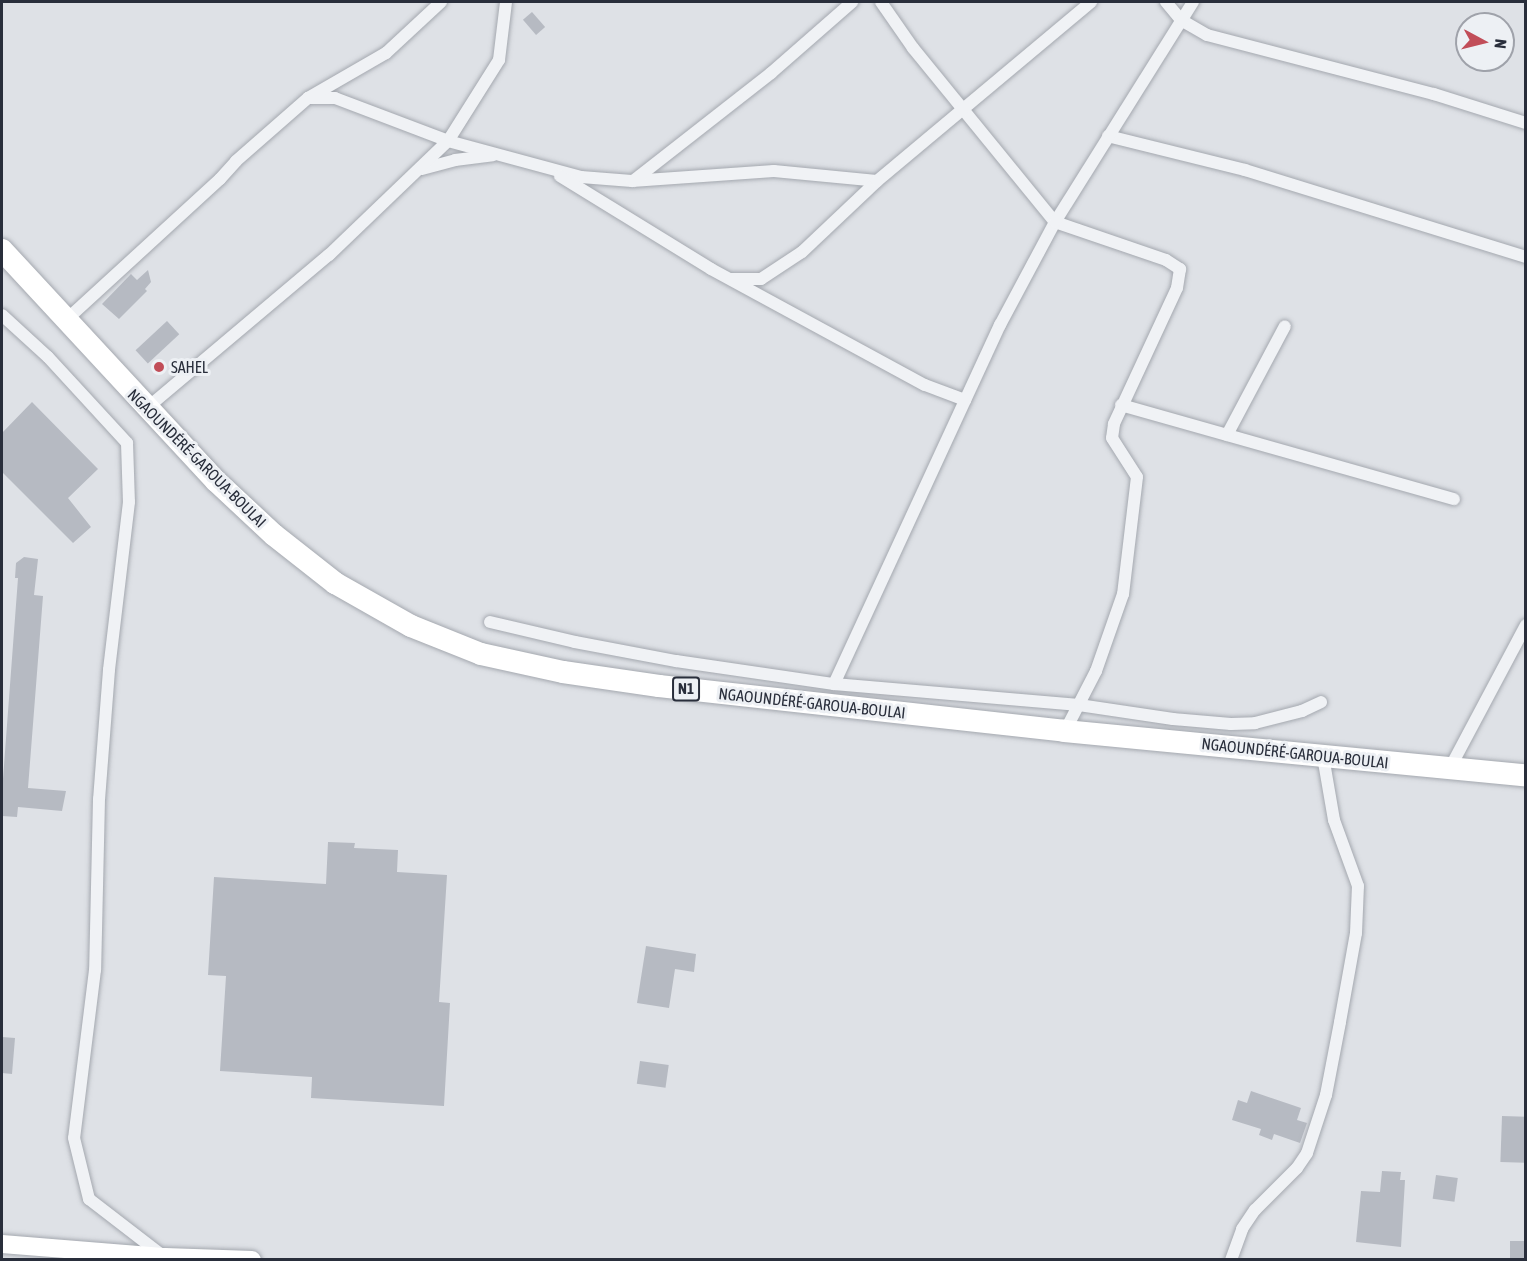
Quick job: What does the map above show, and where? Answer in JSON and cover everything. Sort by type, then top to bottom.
[{"type":"highway","name":"NGAOUNDÉRÉ-GAROUA-BOULAI","points":[[2,250],[65,321],[216,481],[274,535],[335,583],[411,626],[481,654],[563,672],[658,686],[1065,731],[1526,775]]},
{"type":"street","points":[[65,321],[220,179],[236,161],[308,98],[386,53],[441,2]]},
{"type":"street","points":[[147,408],[329,255],[448,141],[499,60],[506,2]]},
{"type":"street","points":[[632,181],[771,73],[852,2]]},
{"type":"street","points":[[881,2],[913,48],[1055,222],[1166,260],[1180,269],[1177,288],[1121,405],[1112,438],[1137,477],[1123,594],[1096,671],[1065,731]]},
{"type":"street","points":[[730,279],[761,279],[802,252],[878,181],[1091,2]]},
{"type":"street","points":[[1166,2],[1181,20],[1207,35],[1434,94],[1526,123]]},
{"type":"street","points":[[834,684],[1000,325],[1055,222],[1193,2]]},
{"type":"street","points":[[308,98],[335,98],[448,141],[581,177],[632,181],[774,171],[878,181]]},
{"type":"street","points":[[1108,136],[1245,170],[1526,257]]},
{"type":"street","points":[[420,170],[455,160],[501,154]]},
{"type":"street","points":[[545,166],[730,279],[925,385],[965,400]]},
{"type":"street","points":[[2,315],[48,357],[127,443],[129,502],[109,670],[99,799],[95,970],[74,1138],[89,1199],[165,1257]]},
{"type":"street","points":[[1227,435],[1285,326]]},
{"type":"street","points":[[1121,405],[1454,499]]},
{"type":"street","points":[[490,622],[575,642],[676,661],[834,684],[905,688],[1079,705],[1173,719],[1231,724],[1281,718],[1321,702]]},
{"type":"street","points":[[1450,768],[1526,625]]},
{"type":"street","points":[[905,688],[922,715]]},
{"type":"street","points":[[1231,1260],[1242,1229],[1255,1210],[1297,1168],[1307,1153],[1326,1095],[1340,1022],[1356,933],[1359,897],[1358,886],[1334,820],[1323,756]]},
{"type":"street","points":[[2,1244],[165,1257],[252,1260]]},
{"type":"building","points":[[532,12],[545,27],[536,35],[523,20]]},
{"type":"building","points":[[148,270],[151,282],[145,289],[147,291],[119,319],[102,304],[131,274],[137,280]]},
{"type":"building","points":[[167,321],[179,334],[148,363],[136,350]]},
{"type":"building","points":[[32,402],[98,469],[68,498],[91,527],[73,543],[2,472],[2,433]]},
{"type":"building","points":[[24,557],[38,559],[34,595],[43,596],[28,788],[66,791],[62,811],[18,807],[17,817],[2,816],[2,792],[18,578],[15,578],[16,563]]},
{"type":"building","points":[[328,842],[355,843],[354,848],[398,850],[397,872],[447,875],[439,1002],[450,1003],[444,1106],[311,1098],[312,1077],[220,1071],[226,976],[208,975],[214,877],[326,884]]},
{"type":"building","points":[[646,946],[696,954],[694,972],[675,969],[669,1008],[637,1003]]},
{"type":"building","points":[[2,1037],[15,1038],[12,1074],[2,1073]]},
{"type":"building","points":[[640,1061],[669,1065],[666,1088],[637,1084]]},
{"type":"building","points":[[1251,1091],[1301,1108],[1297,1120],[1307,1123],[1300,1143],[1274,1134],[1272,1140],[1259,1135],[1261,1129],[1232,1120],[1238,1100],[1247,1103]]},
{"type":"building","points":[[1502,1116],[1526,1117],[1524,1163],[1500,1162]]},
{"type":"building","points":[[1382,1171],[1401,1172],[1400,1180],[1405,1180],[1401,1247],[1356,1242],[1361,1191],[1380,1192]]},
{"type":"building","points":[[1436,1175],[1458,1178],[1454,1202],[1433,1199]]},
{"type":"building","points":[[1510,1241],[1526,1241],[1526,1260],[1510,1260]]},
{"type":"place","name":"SAHEL","points":[[159,367]]}]
